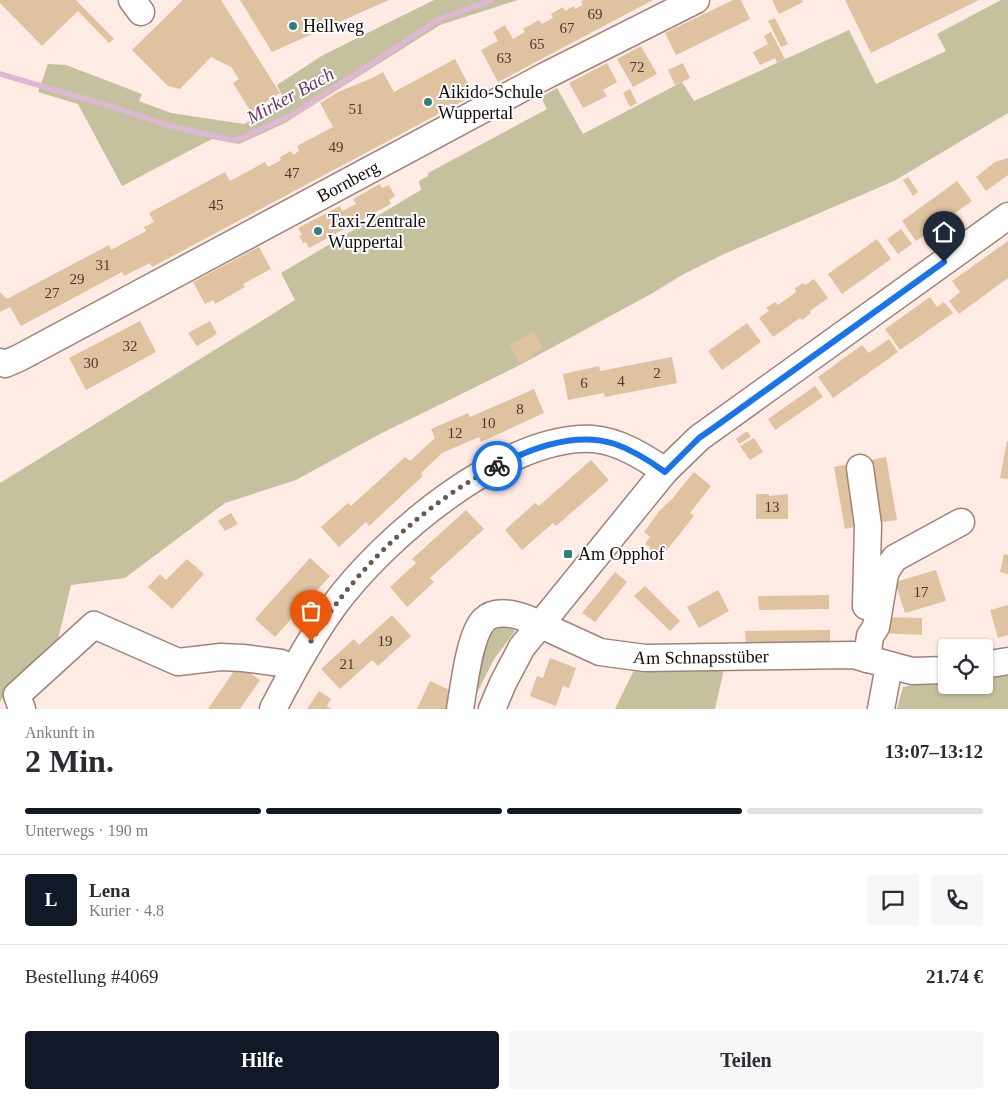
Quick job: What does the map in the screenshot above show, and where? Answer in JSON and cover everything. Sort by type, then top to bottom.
[{"type":"street","name":"Bornberg","points":[[0,362],[5,364],[19,358],[545,76],[696,0]]},
{"type":"street","points":[[492,709],[522,647],[665,472],[699,438],[1008,216]]},
{"type":"street","points":[[273,709],[294,669],[333,606],[372,562],[404,531],[451,493],[477,476],[532,450],[573,440],[594,439],[616,444],[648,460],[665,472]]},
{"type":"street","points":[[860,468],[868,525],[866,618],[875,654],[881,709]]},
{"type":"street","points":[[875,654],[876,627],[885,574],[889,566],[896,558],[961,522]]},
{"type":"street","name":"Am Schnapsstüber","points":[[460,709],[470,655],[478,630],[485,619],[502,613],[517,615],[540,624],[600,652],[645,658],[853,656],[875,654],[912,671],[938,670]]},
{"type":"street","points":[[22,709],[18,695],[94,625],[178,662],[221,657],[243,658],[281,663],[294,669]]},
{"type":"street","points":[[993,664],[1008,661]]},
{"type":"shaded area","points":[[434,0],[518,0],[440,25],[285,123],[239,144],[212,139],[122,186],[78,104],[38,92],[48,64],[66,65],[142,94],[139,101],[171,113],[244,124],[285,102],[277,85],[323,55]]},
{"type":"shaded area","points":[[1001,0],[1008,0],[1008,113],[894,181],[724,254],[682,275],[651,294],[518,366],[378,435],[296,480],[225,503],[125,578],[71,585],[56,648],[8,688],[0,702],[0,483],[295,300],[281,273],[421,190],[419,181],[428,176],[428,173],[547,109],[541,97],[557,88],[583,134],[682,82],[694,101],[849,30],[876,84],[946,51],[937,34]]},
{"type":"shaded area","points":[[507,624],[515,631],[494,659],[473,701],[484,640],[492,625]]},
{"type":"shaded area","points":[[637,664],[725,665],[715,709],[615,709]]},
{"type":"shaded area","points":[[1008,667],[1008,709],[897,709],[903,687],[938,681],[938,694],[993,694],[993,670]]},
{"type":"building","points":[[0,0],[76,0],[114,39],[109,43],[78,11],[42,46],[0,3]]},
{"type":"building","points":[[183,0],[221,0],[280,93],[251,112],[233,83],[239,79],[231,67],[211,57],[180,89],[168,86],[132,50]]},
{"type":"building","name":"Hellweg","points":[[240,0],[389,0],[272,52]]},
{"type":"building","points":[[653,0],[498,82],[481,50],[498,41],[493,32],[505,25],[513,39],[525,32],[523,29],[539,20],[542,24],[553,18],[551,14],[563,7],[565,11],[574,6],[575,9],[583,5],[581,1]]},
{"type":"building","points":[[733,0],[741,0],[750,19],[676,55],[665,33]]},
{"type":"building","points":[[772,0],[802,0],[803,2],[779,14]]},
{"type":"building","points":[[845,0],[979,0],[871,53]]},
{"type":"building","points":[[775,18],[788,44],[781,47],[768,21]]},
{"type":"building","points":[[771,32],[785,59],[777,63],[775,58],[760,65],[753,52],[768,44],[764,36]]},
{"type":"building","points":[[641,46],[657,74],[633,87],[617,59]]},
{"type":"building","points":[[455,59],[474,95],[152,267],[150,263],[124,276],[122,272],[21,326],[10,307],[0,312],[0,292],[7,299],[109,245],[111,250],[146,231],[144,227],[154,222],[149,213],[225,172],[230,181],[265,162],[268,167],[281,160],[280,157],[291,151],[293,155],[299,151],[297,146],[333,127],[320,103],[338,92],[383,72],[394,92]]},
{"type":"building","points":[[607,63],[617,82],[603,90],[607,96],[583,108],[569,83]]},
{"type":"building","points":[[683,63],[690,78],[675,85],[668,70]]},
{"type":"building","points":[[630,89],[637,103],[630,107],[623,93]]},
{"type":"building","points":[[1008,158],[1008,175],[986,191],[976,177],[995,162]]},
{"type":"building","points":[[908,177],[918,192],[913,196],[903,180]]},
{"type":"building","points":[[957,181],[972,201],[916,241],[902,221]]},
{"type":"building","points":[[380,184],[382,188],[389,185],[395,196],[389,200],[391,204],[309,248],[306,242],[303,243],[299,236],[302,235],[298,228],[340,206],[342,211],[356,204],[353,199]]},
{"type":"building","points":[[901,229],[912,244],[898,254],[887,239]]},
{"type":"building","points":[[877,239],[891,259],[842,294],[828,274]]},
{"type":"building","points":[[1008,241],[1008,278],[959,314],[949,301],[960,292],[952,281]]},
{"type":"building","points":[[259,247],[271,269],[243,284],[245,287],[215,304],[213,300],[205,304],[193,282]]},
{"type":"building","points":[[814,279],[828,298],[810,311],[811,313],[802,320],[800,318],[773,337],[759,318],[769,311],[766,308],[775,302],[778,305],[796,292],[795,288],[803,283],[805,285]]},
{"type":"building","points":[[930,297],[937,307],[944,302],[953,313],[900,350],[885,329]]},
{"type":"building","points":[[140,321],[156,352],[86,390],[69,358]]},
{"type":"building","points":[[210,321],[217,334],[197,346],[188,333]]},
{"type":"building","points":[[747,323],[761,342],[722,370],[708,351]]},
{"type":"building","points":[[534,331],[543,348],[533,353],[534,356],[520,364],[510,345]]},
{"type":"building","points":[[889,339],[898,352],[833,398],[818,377],[862,345],[869,353]]},
{"type":"building","points":[[672,357],[677,383],[605,397],[604,393],[568,400],[563,374],[599,366],[600,371]]},
{"type":"building","points":[[815,386],[823,397],[775,430],[768,419]]},
{"type":"building","points":[[534,389],[544,413],[481,442],[479,437],[442,453],[421,473],[423,476],[369,526],[366,522],[339,547],[321,527],[348,503],[351,506],[405,457],[410,461],[435,438],[431,429],[468,413],[470,417]]},
{"type":"building","points":[[747,431],[751,437],[739,444],[736,439]]},
{"type":"building","points":[[754,438],[763,452],[750,460],[740,446]]},
{"type":"building","points":[[1008,441],[1008,479],[1000,478]]},
{"type":"building","points":[[886,457],[897,520],[882,522],[871,460]]},
{"type":"building","points":[[591,460],[609,480],[556,526],[553,523],[522,550],[505,530],[535,503],[539,506]]},
{"type":"building","points":[[849,464],[860,526],[845,529],[834,467]]},
{"type":"building","points":[[694,472],[711,486],[690,513],[694,516],[662,556],[657,557],[650,551],[650,547],[645,544],[650,537],[644,532],[659,511],[672,499]]},
{"type":"building","points":[[756,494],[769,494],[769,496],[788,494],[788,519],[756,519]]},
{"type":"building","points":[[466,510],[484,529],[430,578],[434,582],[407,607],[390,587],[416,563],[412,559]]},
{"type":"building","points":[[231,513],[238,524],[225,531],[218,521]]},
{"type":"building","points":[[1004,554],[1008,555],[1008,574],[1000,572]]},
{"type":"building","points":[[310,558],[330,576],[275,637],[255,619]]},
{"type":"building","points":[[187,559],[204,574],[172,609],[148,587],[160,574],[166,580]]},
{"type":"building","points":[[936,570],[946,601],[905,613],[895,582]]},
{"type":"building","points":[[615,572],[627,582],[595,622],[582,613]]},
{"type":"building","points":[[645,586],[680,621],[670,631],[634,596]]},
{"type":"building","points":[[718,590],[729,611],[699,628],[687,607]]},
{"type":"building","points":[[829,595],[829,609],[759,610],[758,596]]},
{"type":"building","points":[[1008,605],[1008,635],[998,638],[990,610]]},
{"type":"building","points":[[392,615],[411,636],[378,666],[372,660],[340,689],[321,669],[354,639],[359,645]]},
{"type":"building","points":[[885,617],[922,618],[922,635],[882,633]]},
{"type":"building","points":[[830,630],[830,644],[746,646],[745,631]]},
{"type":"building","points":[[550,658],[576,668],[569,688],[563,686],[556,706],[530,696],[537,676],[543,678]]},
{"type":"building","points":[[238,665],[260,680],[240,709],[208,709]]},
{"type":"building","points":[[430,681],[454,692],[446,709],[417,709]]},
{"type":"building","points":[[319,691],[331,699],[327,706],[332,709],[307,709]]},
{"type":"waterway","name":"Mirker Bach","points":[[0,74],[110,106],[170,126],[233,140],[240,139],[292,115],[440,19],[492,0]]},
{"type":"way so far","points":[[311,641],[333,606],[372,562],[404,531],[451,493],[497,466]]},
{"type":"place","name":"Hellweg","points":[[293,26]]},
{"type":"place","name":"Aikido-Schule Wuppertal","points":[[428,102]]},
{"type":"place","name":"Taxi-Zentrale Wuppertal","points":[[318,231]]},
{"type":"place","name":"Am Opphof","points":[[568,554]]},
{"type":"route","points":[[497,466],[532,450],[573,440],[594,439],[616,444],[648,460],[665,472],[699,438],[944,262]]}]
